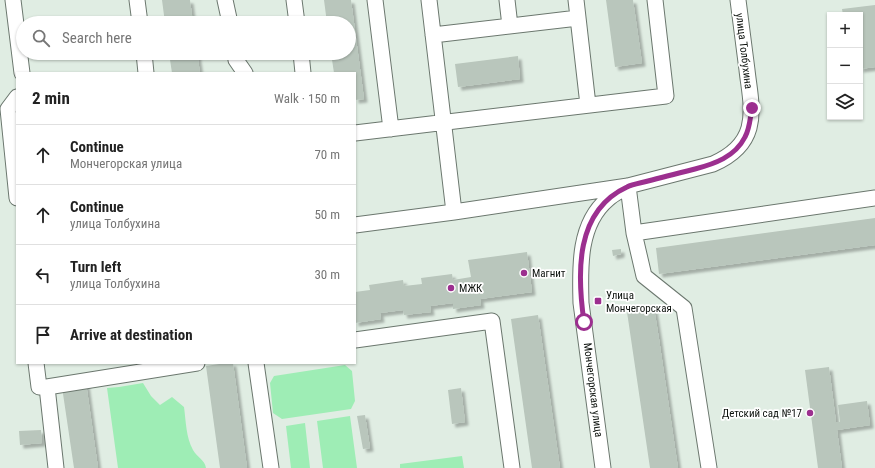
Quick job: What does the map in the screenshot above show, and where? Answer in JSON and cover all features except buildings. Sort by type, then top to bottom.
[{"type":"street","points":[[14,0],[16,18]]},
{"type":"street","points":[[137,0],[139,16]]},
{"type":"street","points":[[226,0],[229,16]]},
{"type":"street","points":[[294,0],[296,16]]},
{"type":"street","points":[[375,0],[391,129]]},
{"type":"street","points":[[429,0],[454,212]]},
{"type":"street","points":[[507,0],[510,26]]},
{"type":"street","points":[[576,0],[588,105]]},
{"type":"street","points":[[356,134],[666,96],[655,0]]},
{"type":"street","name":"улица Толбухина","points":[[628,186],[713,164],[726,158],[744,139],[749,128],[752,108],[738,0]]},
{"type":"street","points":[[433,35],[578,18]]},
{"type":"street","points":[[21,60],[22,72]]},
{"type":"street","points":[[145,60],[146,72]]},
{"type":"street","points":[[236,60],[243,72]]},
{"type":"street","points":[[302,60],[303,72]]},
{"type":"street","points":[[16,98],[8,109],[16,188]]},
{"type":"street","points":[[356,225],[628,186],[634,233],[644,276],[684,308],[709,468]]},
{"type":"street","name":"Мончегорская улица","points":[[603,468],[581,302],[580,276],[582,252],[587,231],[596,213],[608,199],[628,186]]},
{"type":"street","points":[[634,233],[875,198]]},
{"type":"street","points":[[356,340],[492,321],[512,468]]},
{"type":"street","points":[[36,364],[39,386],[47,387],[186,364]]},
{"type":"street","points":[[256,364],[271,468]]},
{"type":"street","points":[[47,387],[56,468]]},
{"type":"green space","points":[[345,365],[352,371],[355,401],[351,409],[282,419],[273,413],[270,383],[274,376]]},
{"type":"green space","points":[[143,383],[151,396],[160,405],[172,397],[184,407],[189,440],[193,450],[204,463],[206,468],[118,468],[107,388]]},
{"type":"green space","points":[[350,416],[357,468],[323,468],[317,421]]},
{"type":"green space","points":[[305,423],[310,468],[291,468],[286,426]]},
{"type":"green space","points":[[462,456],[464,468],[400,468],[400,464]]},
{"type":"place","name":"Магнит","points":[[524,273]]},
{"type":"place","name":"МЖК","points":[[451,288]]},
{"type":"place","name":"Улица Мончегорская","points":[[598,301]]},
{"type":"place","name":"Детский сад №17","points":[[810,413]]},
{"type":"route","points":[[584,322],[581,302],[580,276],[582,252],[587,231],[596,213],[608,199],[628,186],[698,169],[726,158],[744,139],[749,128],[752,108]]}]
